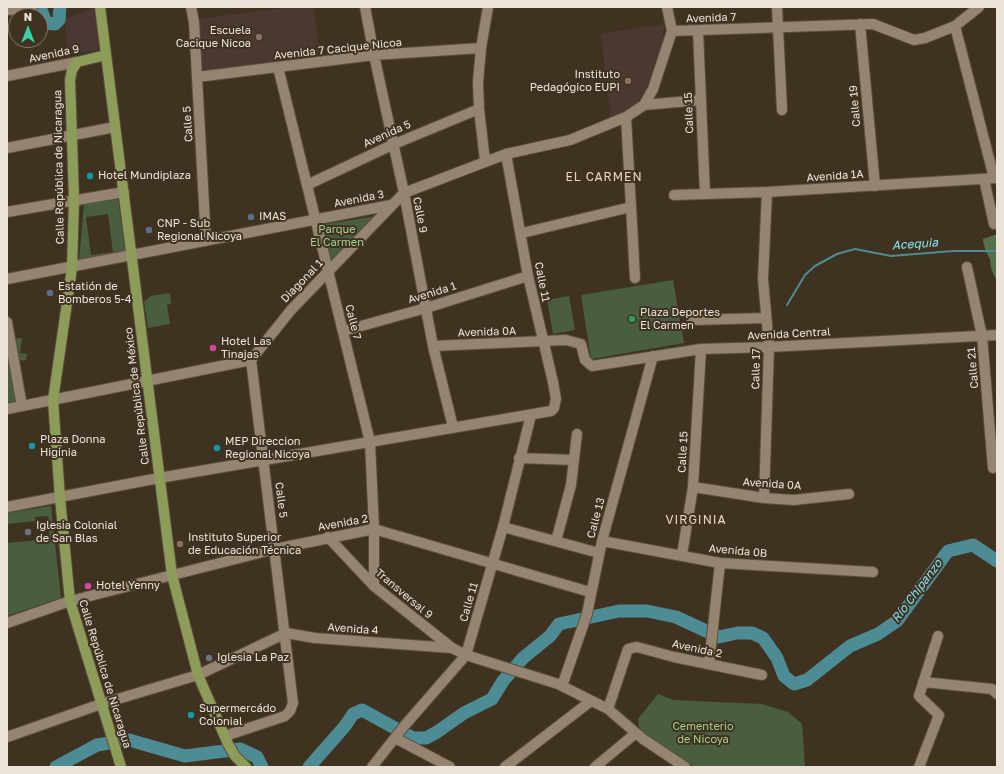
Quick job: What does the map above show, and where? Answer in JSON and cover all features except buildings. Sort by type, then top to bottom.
[{"type":"main road","name":"Calle República de México","points":[[101,9],[131,255],[149,381],[159,478],[172,575],[198,675],[226,740],[235,756],[246,767]]},
{"type":"main road","name":"Avenida 9","points":[[77,62],[106,55]]},
{"type":"main road","name":"Calle República de Nicaragua","points":[[77,62],[72,70],[70,80],[74,199],[72,268],[53,400],[60,498],[70,601],[121,767]]},
{"type":"street","name":"Calle 5","points":[[191,7],[194,22],[206,241]]},
{"type":"street","name":"Calle 9","points":[[365,7],[392,145],[404,193],[433,346],[453,427]]},
{"type":"street","points":[[485,161],[479,109],[478,82],[481,48],[488,7]]},
{"type":"street","points":[[644,105],[653,88],[672,31],[667,7]]},
{"type":"street","points":[[777,7],[782,110]]},
{"type":"street","name":"Avenida 7","points":[[672,31],[873,24],[914,40],[925,38],[955,26],[979,7]]},
{"type":"street","name":"Calle 19","points":[[860,24],[875,186]]},
{"type":"street","points":[[955,26],[992,178],[994,224]]},
{"type":"street","name":"Calle 15","points":[[698,31],[704,194]]},
{"type":"street","name":"Avenida 7 Cacique Nicoa","points":[[197,77],[374,55],[481,48]]},
{"type":"street","name":"Avenida 9","points":[[7,76],[77,62]]},
{"type":"street","name":"Calle 7","points":[[278,67],[370,442],[374,529],[374,586]]},
{"type":"street","name":"Avenida 3","points":[[7,279],[72,268],[131,255],[391,205],[404,193],[506,154],[570,140],[626,117],[644,105],[700,100]]},
{"type":"street","name":"Avenida 5","points":[[307,185],[392,145],[479,109]]},
{"type":"street","points":[[626,117],[635,278]]},
{"type":"street","points":[[7,148],[71,134],[115,127]]},
{"type":"street","name":"Calle 11","points":[[372,767],[405,725],[466,655],[493,564],[531,415],[551,412],[554,408],[556,399],[528,276],[522,233],[506,154]]},
{"type":"street","name":"Avenida 1A","points":[[674,195],[767,192],[992,178]]},
{"type":"street","points":[[7,212],[74,199],[124,192]]},
{"type":"street","name":"Calle 17","points":[[764,498],[769,347],[763,279],[767,192]]},
{"type":"street","name":"Diagonal 1","points":[[252,360],[291,310],[328,273],[391,205]]},
{"type":"street","points":[[522,233],[631,207]]},
{"type":"street","name":"Calle 21","points":[[967,267],[982,336],[993,468]]},
{"type":"street","name":"Avenida 1","points":[[343,331],[426,308],[528,276]]},
{"type":"street","points":[[692,320],[766,318]]},
{"type":"street","points":[[7,322],[22,406]]},
{"type":"street","name":"Avenida Central","points":[[585,360],[592,366],[701,349],[769,347],[997,335]]},
{"type":"street","name":"Avenida 0A","points":[[433,346],[566,340],[581,344],[585,360]]},
{"type":"street","name":"Calle 15","points":[[682,556],[694,487],[701,349]]},
{"type":"street","name":"Calle 13","points":[[562,686],[587,614],[590,592],[602,541],[654,356]]},
{"type":"street","name":"Calle 5","points":[[226,740],[285,716],[290,711],[293,703],[286,633],[252,360]]},
{"type":"street","points":[[7,409],[252,360]]},
{"type":"street","points":[[7,507],[159,478],[531,415]]},
{"type":"street","points":[[556,542],[571,485],[577,434]]},
{"type":"street","points":[[519,458],[574,460]]},
{"type":"street","name":"Avenida 0A","points":[[694,487],[764,498],[794,500],[849,494]]},
{"type":"street","points":[[503,527],[599,553]]},
{"type":"street","name":"Avenida 2","points":[[7,623],[70,601],[275,549],[328,537],[374,529],[590,592]]},
{"type":"street","name":"Transversal 9","points":[[328,537],[374,586],[452,648]]},
{"type":"street","name":"Avenida 0B","points":[[602,541],[720,563],[873,572]]},
{"type":"street","points":[[709,664],[720,563]]},
{"type":"street","points":[[7,737],[101,704],[198,675],[286,633]]},
{"type":"street","name":"Avenida 4","points":[[286,633],[315,638],[452,648],[466,655],[562,686],[608,709],[636,733],[685,767]]},
{"type":"street","points":[[920,766],[939,715],[919,696],[938,636]]},
{"type":"street","name":"Avenida 2","points":[[608,709],[628,649],[637,647],[674,657],[762,675]]},
{"type":"street","points":[[923,682],[992,689],[997,694]]},
{"type":"street","points":[[505,767],[591,701]]},
{"type":"street","points":[[595,767],[636,733]]},
{"type":"street","points":[[396,736],[450,767]]},
{"type":"shaded area","points":[[94,7],[99,49],[67,56],[65,20]]},
{"type":"shaded area","name":"Escuela Cacique Nicoa","points":[[290,7],[314,7],[320,56],[202,71],[199,19]]},
{"type":"shaded area","name":"Instituto Pedagógico EUPI","points":[[664,24],[662,46],[645,94],[631,108],[611,119],[601,34]]},
{"type":"green space","points":[[118,199],[125,251],[79,260],[84,204]],"holes":[[[108,214],[113,252],[91,255],[86,217]]]},
{"type":"green space","name":"Parque El Carmen","points":[[376,216],[331,261],[320,225]]},
{"type":"green space","points":[[997,234],[997,282],[991,268],[990,259],[986,252],[983,239]]},
{"type":"green space","name":"Plaza Deportes El Carmen","points":[[673,280],[684,343],[591,359],[581,295]]},
{"type":"green space","points":[[170,293],[171,304],[167,305],[170,324],[148,328],[144,302],[151,296]]},
{"type":"green space","points":[[569,296],[575,330],[553,334],[547,300]]},
{"type":"green space","points":[[22,338],[20,353],[27,354],[26,360],[17,361],[14,339]]},
{"type":"green space","points":[[7,351],[16,402],[7,404]]},
{"type":"green space","points":[[51,506],[61,598],[7,616],[7,543],[50,539],[48,516],[35,517],[35,521],[7,524],[7,513]]},
{"type":"green space","name":"Cementerio de Nicoya","points":[[658,694],[673,700],[762,704],[788,712],[802,724],[805,767],[694,767],[640,733],[638,719]]},
{"type":"waterway","points":[[40,7],[46,23],[55,24],[59,20],[60,7]]},
{"type":"waterway","name":"Acequia","points":[[787,305],[805,275],[815,266],[837,254],[855,249],[891,256],[953,251],[997,251]]},
{"type":"waterway","name":"Río Chipanzo","points":[[309,767],[345,726],[353,714],[362,710],[413,738],[426,738],[437,732],[464,713],[492,699],[503,681],[523,658],[550,636],[559,624],[619,611],[647,611],[676,617],[719,637],[737,633],[752,633],[763,638],[777,658],[784,676],[794,684],[807,680],[850,646],[878,634],[897,621],[948,551],[973,545],[997,561]]},
{"type":"waterway","name":"Río Chipanzo","points":[[56,767],[97,745],[129,740],[185,756],[240,749],[257,757],[262,767]]},
{"type":"place","name":"Escuela Cacique Nicoa","points":[[259,37]]},
{"type":"place","name":"Instituto Pedagógico EUPI","points":[[628,81]]},
{"type":"place","name":"Hotel Mundiplaza","points":[[90,176]]},
{"type":"place","name":"IMAS","points":[[251,217]]},
{"type":"place","name":"CNP - Sub Regional Nicoya","points":[[149,230]]},
{"type":"place","name":"Estatión de Bomberos 5-4","points":[[50,293]]},
{"type":"place","name":"Plaza Deportes El Carmen","points":[[632,319]]},
{"type":"place","name":"Hotel Las Tinajas","points":[[213,348]]},
{"type":"place","name":"Plaza Donna Higinia","points":[[32,446]]},
{"type":"place","name":"MEP Direccion Regional Nicoya","points":[[217,448]]},
{"type":"place","name":"Iglesia Colonial de San Blas","points":[[28,532]]},
{"type":"place","name":"Instituto Superior de Educación Técnica","points":[[180,544]]},
{"type":"place","name":"Hotel Yenny","points":[[88,586]]},
{"type":"place","name":"Iglesia La Paz","points":[[209,658]]},
{"type":"place","name":"Supermercádo Colonial","points":[[191,715]]},
{"type":"district","name":"EL CARMEN","points":[[604,177]]},
{"type":"district","name":"VIRGINIA","points":[[696,520]]}]
